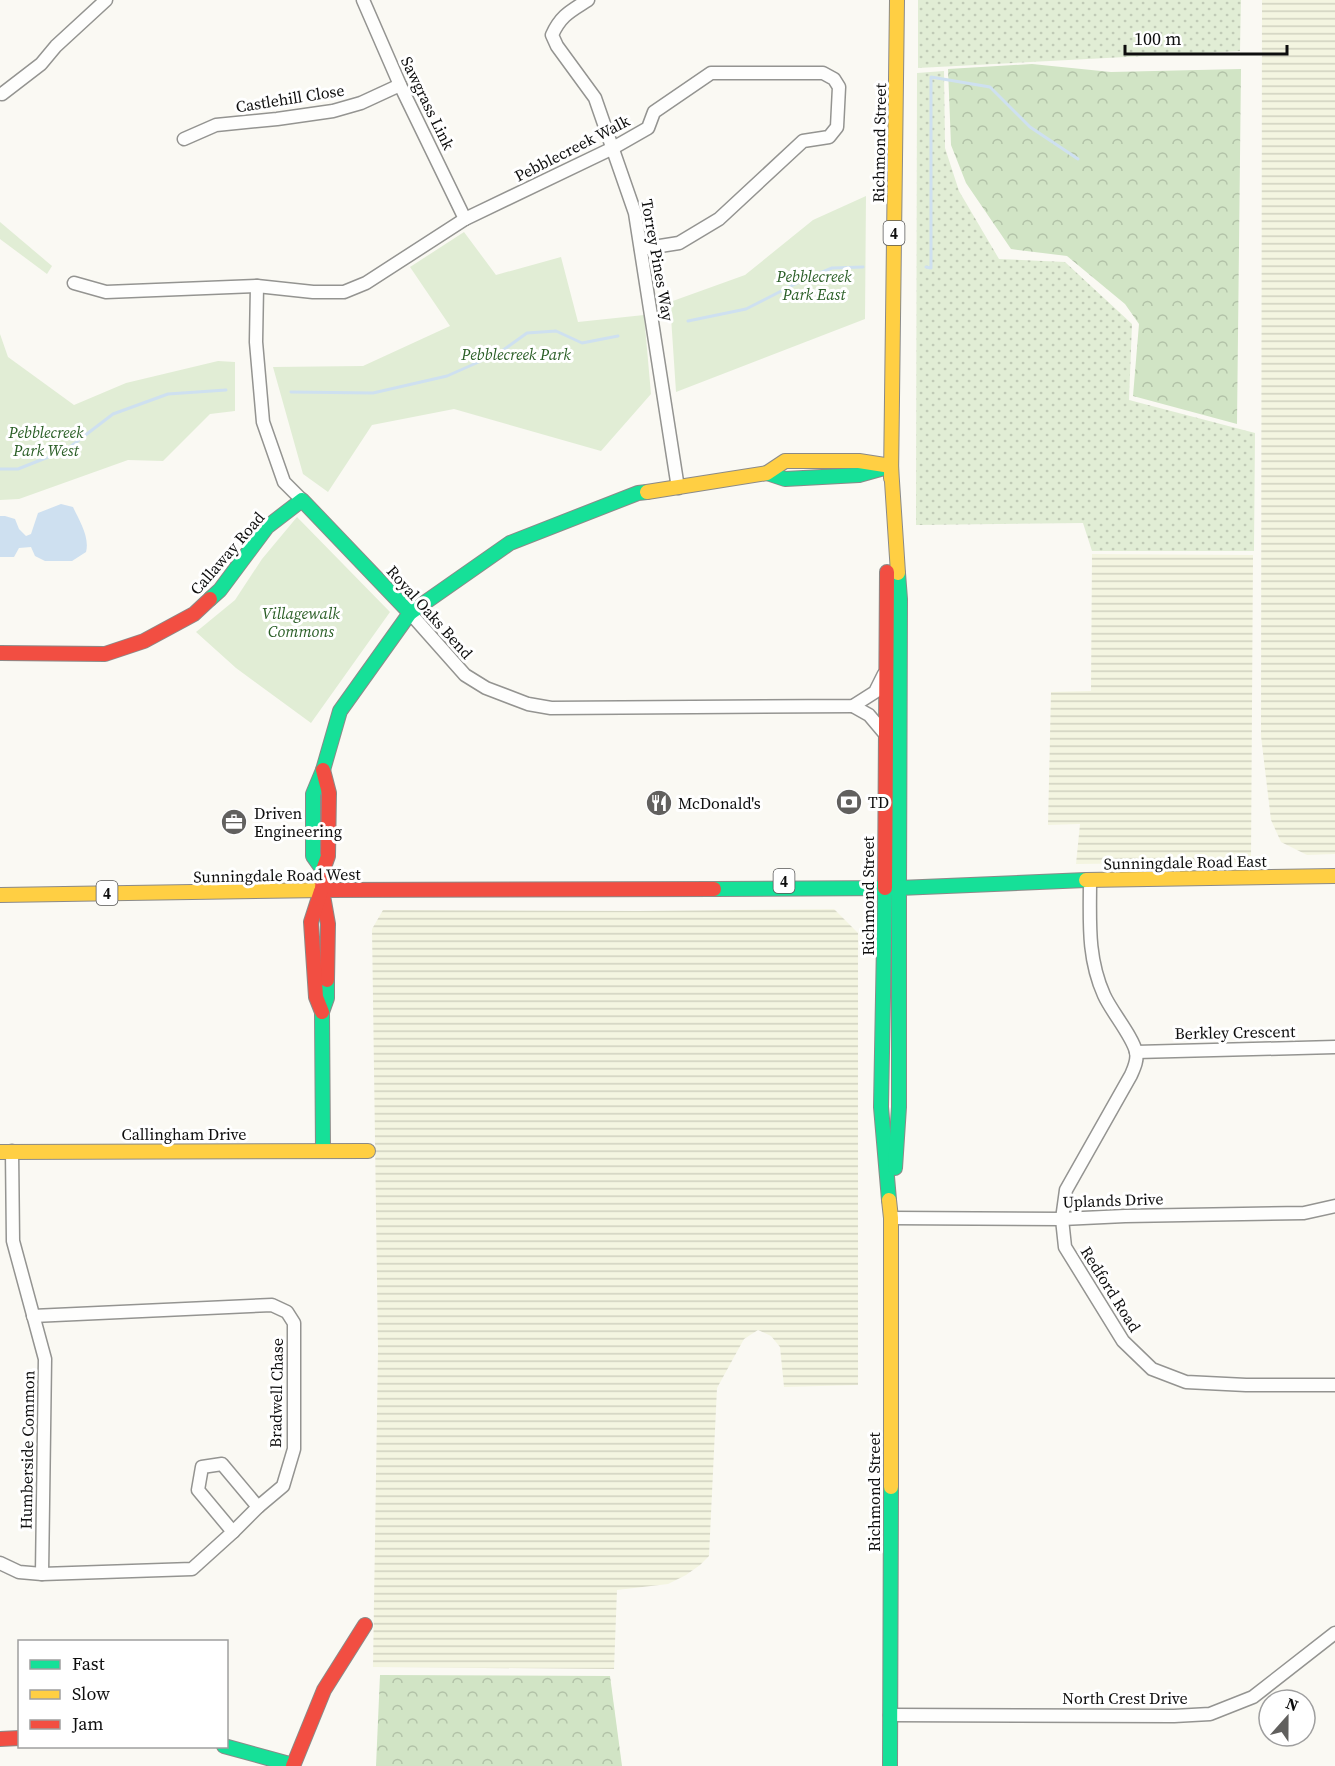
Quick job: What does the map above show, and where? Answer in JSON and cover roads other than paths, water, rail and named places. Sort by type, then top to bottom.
[{"type":"main road","name":"Richmond Street","points":[[891,1218],[881,1107],[897,0]]},
{"type":"main road","name":"Richmond Street","points":[[890,1766],[891,1218],[899,1107],[900,599],[891,466]]},
{"type":"main road","points":[[323,1150],[322,1012],[316,997],[311,922],[322,890],[322,870],[328,856],[329,793],[323,770],[340,711],[410,613],[510,543],[638,493],[767,473],[785,480],[859,475],[891,466]]},
{"type":"main road","name":"Royal Oaks Bend","points":[[302,500],[410,613]]},
{"type":"main road","name":"Callaway Road","points":[[0,653],[105,654],[144,641],[194,614],[220,590],[267,527],[302,500]]},
{"type":"main road","name":"Sunningdale Road East","points":[[885,883],[1335,876]]},
{"type":"main road","name":"Sunningdale Road West","points":[[0,895],[322,890],[554,890],[684,882],[885,883]]},
{"type":"main road","name":"Callingham Drive","points":[[6,1152],[368,1151]]},
{"type":"main road","points":[[228,1747],[293,1766],[324,1690],[365,1625]]},
{"type":"main road","points":[[0,1739],[18,1738]]},
{"type":"street","points":[[2,94],[41,64],[56,46],[106,0]]},
{"type":"street","name":"Sawgrass Link","points":[[363,0],[400,85],[465,219]]},
{"type":"street","name":"Torrey Pines Way","points":[[588,0],[566,14],[558,22],[552,35],[557,46],[595,98],[635,213],[678,488]]},
{"type":"street","name":"Pebblecreek Walk","points":[[74,283],[106,292],[257,286],[313,292],[344,292],[366,284],[465,219],[613,148],[648,128],[654,112],[711,73],[823,73],[834,79],[839,87],[837,127],[829,137],[803,141],[719,219],[679,243],[641,249]]},
{"type":"street","name":"Castlehill Close","points":[[184,140],[216,125],[333,111],[361,104],[400,85]]},
{"type":"street","name":"Royal Oaks Bend","points":[[257,286],[256,342],[263,422],[285,482],[302,500]]},
{"type":"street","name":"Royal Oaks Bend","points":[[410,613],[465,675],[486,688],[528,704],[551,708],[853,706]]},
{"type":"street","points":[[885,734],[869,715],[853,706],[875,692],[886,669]]},
{"type":"street","points":[[1090,880],[1090,946],[1093,967],[1104,997],[1136,1053]]},
{"type":"street","name":"Berkley Crescent","points":[[1136,1053],[1335,1047]]},
{"type":"street","name":"Redford Road","points":[[1136,1053],[1131,1075],[1066,1190],[1062,1219],[1065,1247],[1123,1341],[1152,1369],[1186,1382],[1335,1385]]},
{"type":"street","name":"Humberside Common","points":[[6,1152],[13,1241],[45,1359],[42,1574]]},
{"type":"street","name":"Uplands Drive","points":[[891,1218],[1062,1219],[1304,1213],[1335,1206]]},
{"type":"street","name":"Bradwell Chase","points":[[0,1563],[19,1572],[42,1574],[192,1569],[283,1486],[294,1449],[294,1323],[286,1312],[272,1305],[33,1316]]},
{"type":"street","points":[[233,1532],[198,1490],[202,1467],[222,1464],[258,1507]]},
{"type":"street","name":"North Crest Drive","points":[[890,1715],[1174,1716],[1210,1714],[1253,1697],[1335,1633]]},
{"type":"water","points":[[61,504],[73,507],[85,535],[86,552],[72,561],[45,561],[35,556],[31,547],[19,548],[14,557],[0,557],[0,516],[15,519],[19,529],[26,536],[31,534],[38,513]]},
{"type":"waterway","points":[[926,267],[931,268],[931,77],[990,87],[1030,127],[1078,159]]},
{"type":"waterway","points":[[688,321],[746,309],[832,268],[863,267]]},
{"type":"waterway","points":[[291,392],[373,393],[447,376],[499,353],[527,333],[556,331],[582,343],[618,336]]},
{"type":"waterway","points":[[0,469],[18,469],[66,450],[113,414],[168,394],[226,390]]},
{"type":"place","name":"TD","points":[[849,802]]},
{"type":"place","name":"McDonald's","points":[[659,803]]},
{"type":"place","name":"Driven Engineering","points":[[234,822]]},
{"type":"park label","name":"Pebblecreek Park East","points":[[814,285]]},
{"type":"park label","name":"Pebblecreek Park","points":[[516,354]]},
{"type":"park label","name":"Pebblecreek Park West","points":[[46,441]]},
{"type":"park label","name":"Villagewalk Commons","points":[[301,622]]}]
